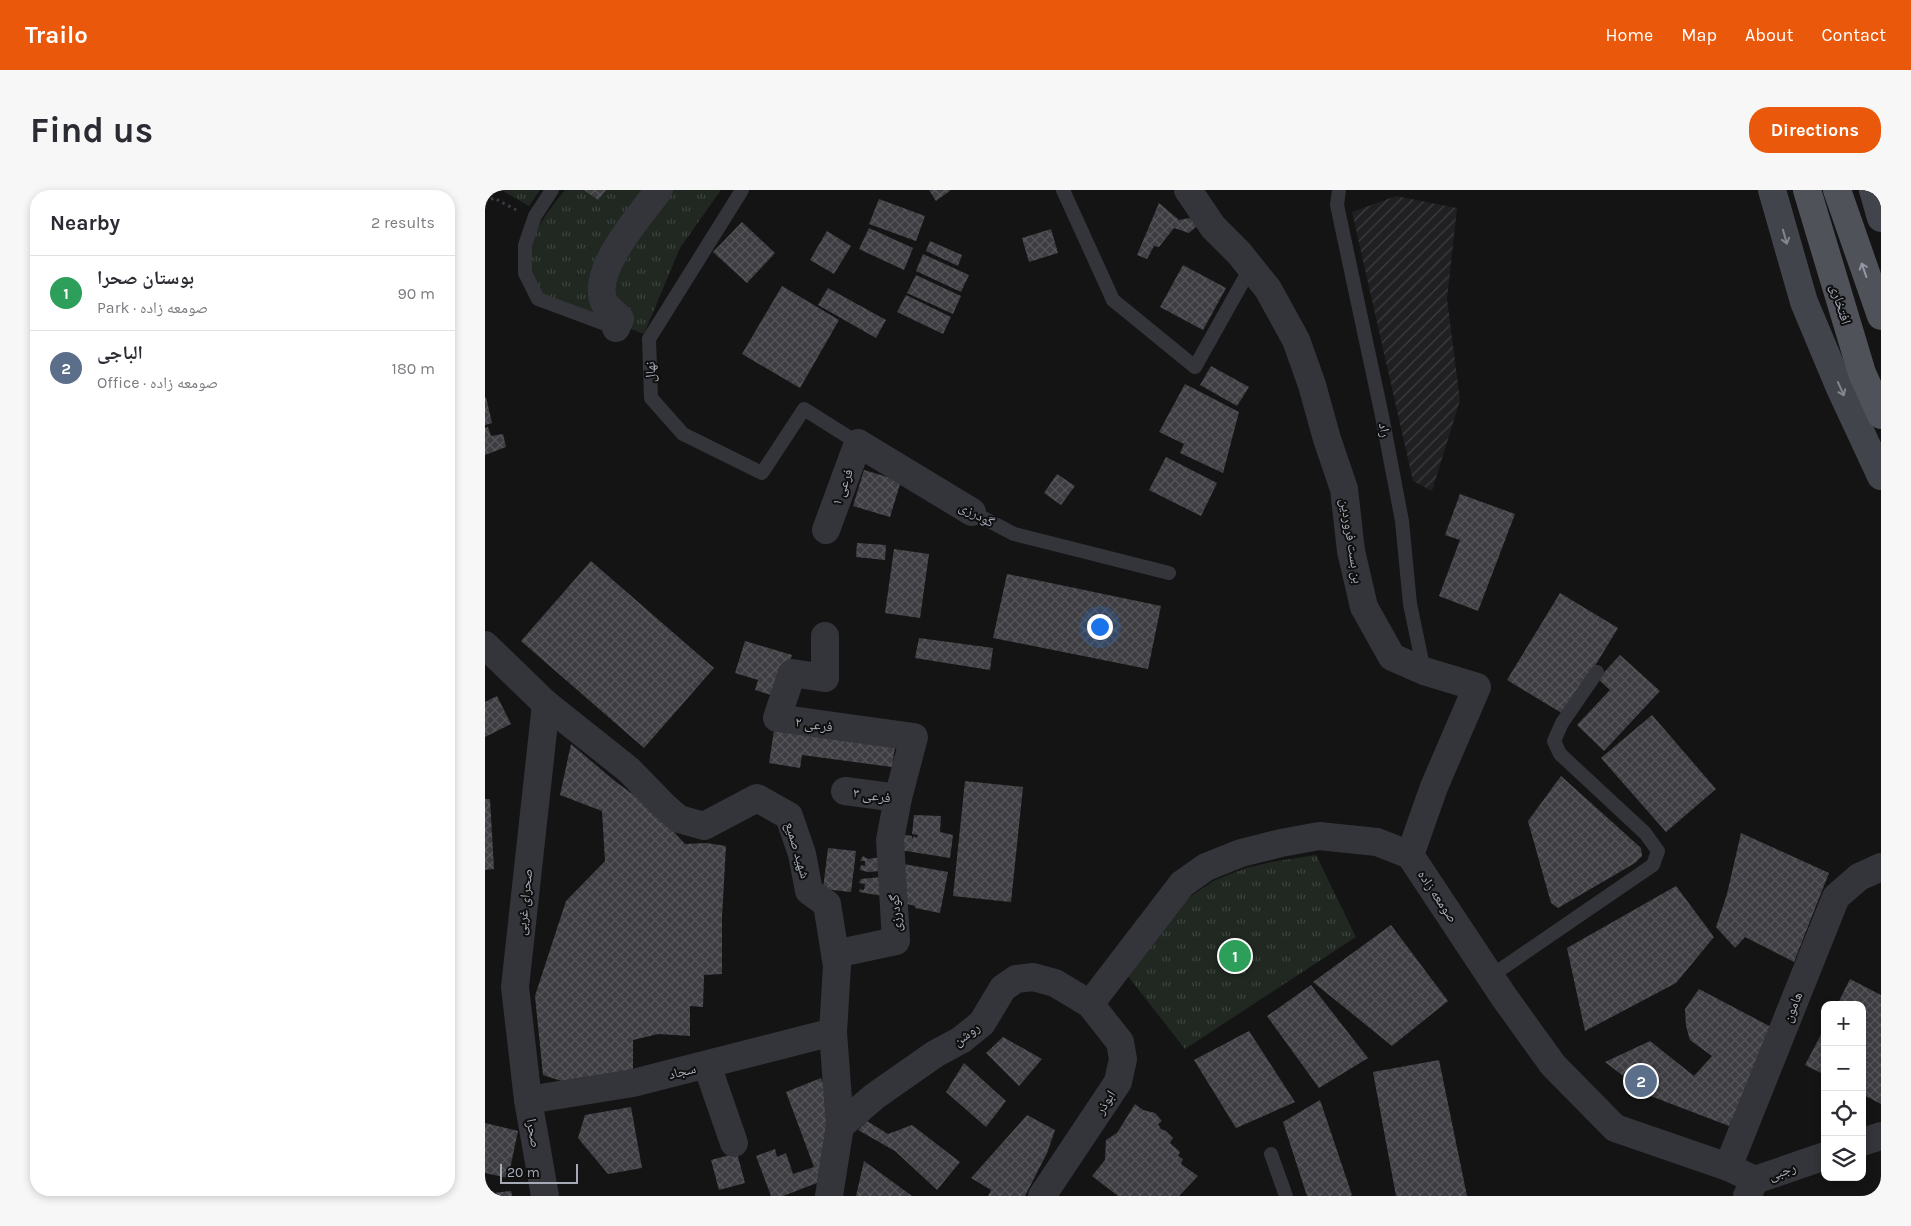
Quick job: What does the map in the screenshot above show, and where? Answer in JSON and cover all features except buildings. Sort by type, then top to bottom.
[{"type":"main road","points":[[1772,190],[1804,302],[1840,388],[1881,476]]},
{"type":"main road","name":"افتخاری","points":[[1807,190],[1862,373],[1881,415]]},
{"type":"main road","points":[[1837,190],[1881,316]]},
{"type":"main road","points":[[1873,190],[1881,218]]},
{"type":"street","points":[[616,328],[620,319],[604,302],[602,285],[607,267],[615,248],[659,190]]},
{"type":"street","name":"بن بست فروردین","points":[[1188,190],[1213,227],[1239,253],[1268,290],[1296,340],[1312,385],[1344,490],[1351,551],[1365,607],[1392,657],[1424,671],[1477,688],[1434,787],[1410,855]]},
{"type":"street","name":"گودرزی","points":[[858,443],[972,512]]},
{"type":"street","name":"فرعی ۱","points":[[826,530],[858,443]]},
{"type":"street","name":"فرعی ۲","points":[[825,636],[825,678],[792,674],[777,718],[914,737]]},
{"type":"street","name":"شهید صمیع","points":[[485,644],[546,704],[629,770],[679,819],[704,826],[757,798],[789,816],[803,854],[809,891],[827,904],[837,966],[833,1032],[840,1126],[829,1196]]},
{"type":"street","name":"صحرای غربی","points":[[528,1100],[515,987],[546,704]]},
{"type":"street","name":"گودرزی","points":[[835,954],[896,942],[890,840],[898,798],[914,737]]},
{"type":"street","name":"فرعی ۳","points":[[845,791],[898,798]]},
{"type":"street","name":"صومعه زاده","points":[[1090,1004],[1182,884],[1207,867],[1241,853],[1319,836],[1377,842],[1410,855],[1553,1065],[1615,1128],[1728,1167],[1751,1188]]},
{"type":"street","name":"هامون","points":[[1728,1167],[1836,898],[1859,876],[1881,867]]},
{"type":"street","name":"روشن","points":[[840,1126],[875,1096],[935,1054],[961,1040],[982,1024],[1003,988],[1017,979],[1033,977],[1055,982],[1090,1004]]},
{"type":"street","name":"ابوذر","points":[[1042,1196],[1118,1082],[1123,1060],[1119,1042],[1090,1004]]},
{"type":"street","name":"سجاد","points":[[528,1100],[633,1083],[833,1032]]},
{"type":"street","points":[[707,1065],[734,1143]]},
{"type":"street","name":"صحرا","points":[[528,1100],[545,1196]]},
{"type":"street","points":[[1866,1141],[1881,1136]]},
{"type":"street","name":"رجبی","points":[[1751,1188],[1821,1158]]},
{"type":"lane","points":[[552,190],[534,220],[525,245],[525,272],[538,299],[616,328]]},
{"type":"lane","name":"نهال","points":[[742,190],[730,206],[649,339],[651,398],[683,434],[762,473],[804,409]]},
{"type":"lane","points":[[1063,190],[1113,300],[1195,367],[1251,267]]},
{"type":"lane","name":"راد","points":[[1339,190],[1337,205],[1382,416],[1402,521],[1410,604],[1424,671]]},
{"type":"lane","name":"گودرزی","points":[[804,409],[858,443]]},
{"type":"lane","name":"گودرزی","points":[[972,512],[1014,534],[1169,574]]},
{"type":"lane","points":[[1491,976],[1653,865],[1658,851],[1645,834],[1560,754],[1554,741],[1562,723],[1597,672]]},
{"type":"lane","points":[[1271,1154],[1286,1196]]},
{"type":"path","points":[[485,202],[494,198],[534,220]]},
{"type":"shaded area","points":[[1396,196],[1457,208],[1447,299],[1460,400],[1432,491],[1413,481],[1352,212]]},
{"type":"green space","points":[[501,190],[540,190],[529,206]]},
{"type":"green space","points":[[565,190],[721,190],[680,248],[644,334],[542,295],[531,266],[533,244],[540,225]]},
{"type":"green space","points":[[1316,855],[1356,937],[1185,1049],[1127,975],[1185,900],[1215,880],[1246,868]]},
{"type":"place","name":"بوستان صحرا","points":[[1235,956]]},
{"type":"place","name":"الباجی","points":[[1641,1081]]}]
